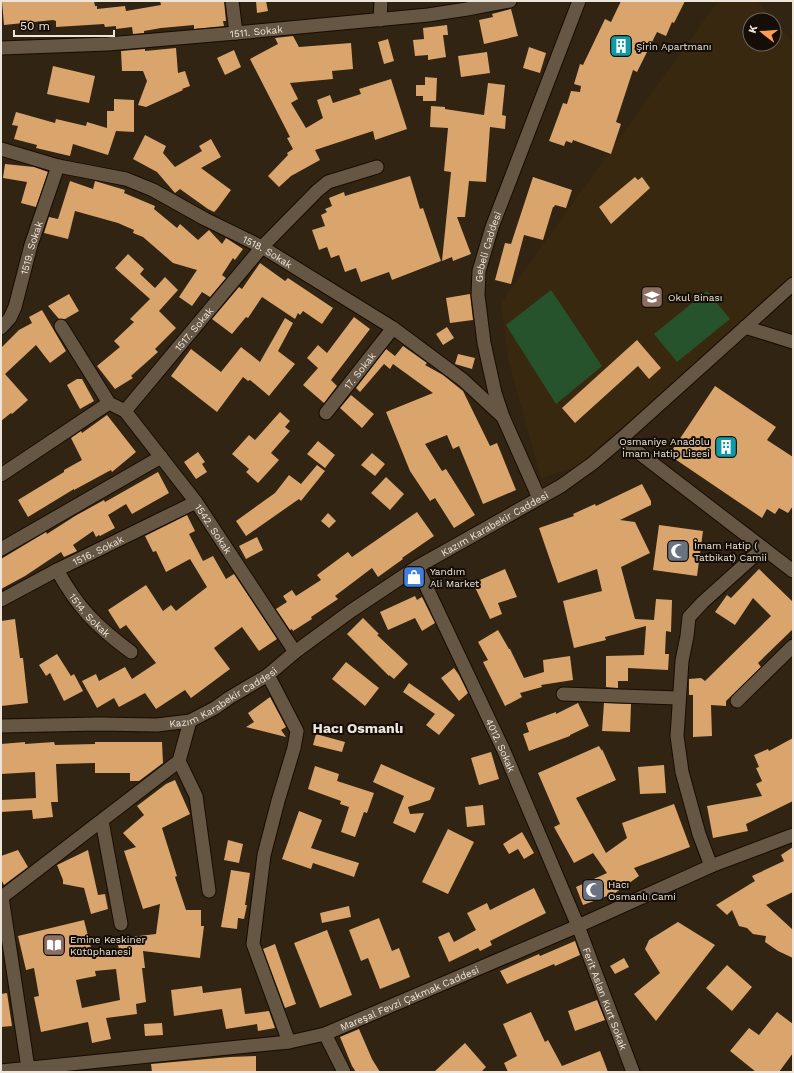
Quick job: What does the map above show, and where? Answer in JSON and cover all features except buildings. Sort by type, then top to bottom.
[{"type":"street","points":[[232,1],[236,33]]},
{"type":"street","points":[[380,20],[381,1]]},
{"type":"street","name":"1511. Sokak","points":[[1,48],[108,44],[380,20],[461,10],[510,1]]},
{"type":"street","name":"Gebeli Caddesi","points":[[539,498],[494,393],[484,343],[478,296],[479,271],[492,227],[579,1]]},
{"type":"street","name":"1518. Sokak","points":[[1,149],[58,166],[109,175],[153,190],[205,220],[262,247],[393,328],[463,380],[503,417]]},
{"type":"street","name":"1519. Sokak","points":[[1,328],[10,318],[15,307],[31,245],[58,166]]},
{"type":"street","points":[[262,247],[317,191],[328,182],[377,167]]},
{"type":"street","name":"1517. Sokak","points":[[125,411],[262,247]]},
{"type":"street","name":"Kazım Karabekir Caddesi","points":[[1,726],[98,724],[157,725],[190,721],[215,708],[268,675],[295,652],[357,607],[418,567],[561,486],[593,463],[793,284]]},
{"type":"street","points":[[61,326],[109,403],[125,411]]},
{"type":"street","points":[[745,327],[793,342]]},
{"type":"street","name":"17. Sokak","points":[[326,413],[393,328]]},
{"type":"street","points":[[1,475],[109,403]]},
{"type":"street","name":"1542. Sokak","points":[[125,411],[196,502],[295,652]]},
{"type":"street","points":[[621,439],[793,571]]},
{"type":"street","points":[[1,549],[161,457]]},
{"type":"street","name":"1516. Sokak","points":[[1,600],[57,570],[196,502]]},
{"type":"street","points":[[711,866],[699,834],[682,772],[677,736],[678,698],[682,662],[688,636],[689,616],[763,548]]},
{"type":"street","name":"4012. Sokak","points":[[418,567],[504,751],[578,926]]},
{"type":"street","name":"1514. Sokak","points":[[57,570],[68,590],[87,615],[116,641],[131,652]]},
{"type":"street","points":[[737,701],[793,646]]},
{"type":"street","points":[[268,675],[296,731],[294,748],[264,855],[253,944],[289,1042]]},
{"type":"street","points":[[563,694],[678,698]]},
{"type":"street","points":[[28,1068],[4,928],[2,897],[179,761],[190,721]]},
{"type":"street","points":[[179,761],[196,796],[208,891]]},
{"type":"street","points":[[102,821],[121,924]]},
{"type":"street","name":"Mareşal Fevzi Çakmak Caddesi","points":[[1,1071],[289,1042],[325,1034],[578,926],[711,866],[793,835]]},
{"type":"street","name":"Ferit Aslan Kurt Sokak","points":[[578,926],[633,1072]]},
{"type":"street","points":[[325,1034],[344,1072]]},
{"type":"shaded area","points":[[718,1],[757,1],[767,12],[742,12],[742,52],[782,52],[782,29],[793,42],[793,277],[577,467],[541,478],[508,359],[501,303]]},
{"type":"green space","points":[[551,290],[602,366],[556,404],[506,325]]},
{"type":"green space","points":[[707,291],[730,319],[677,362],[654,334]]},
{"type":"place","name":"Şirin Apartmanı","points":[[621,46]]},
{"type":"place","name":"Okul Binası","points":[[652,297]]},
{"type":"place","name":"Osmaniye Anadolu İmam Hatip Lisesi","points":[[726,447]]},
{"type":"place","name":"İmam Hatip ( Tatbikat) Camii","points":[[678,551]]},
{"type":"place","name":"Yandım Ali Market","points":[[414,577]]},
{"type":"place","name":"Hacı Osmanlı Cami","points":[[593,890]]},
{"type":"place","name":"Emine Keskiner Kütüphanesi","points":[[54,945]]},
{"type":"district","name":"Hacı Osmanlı","points":[[358,728]]}]
